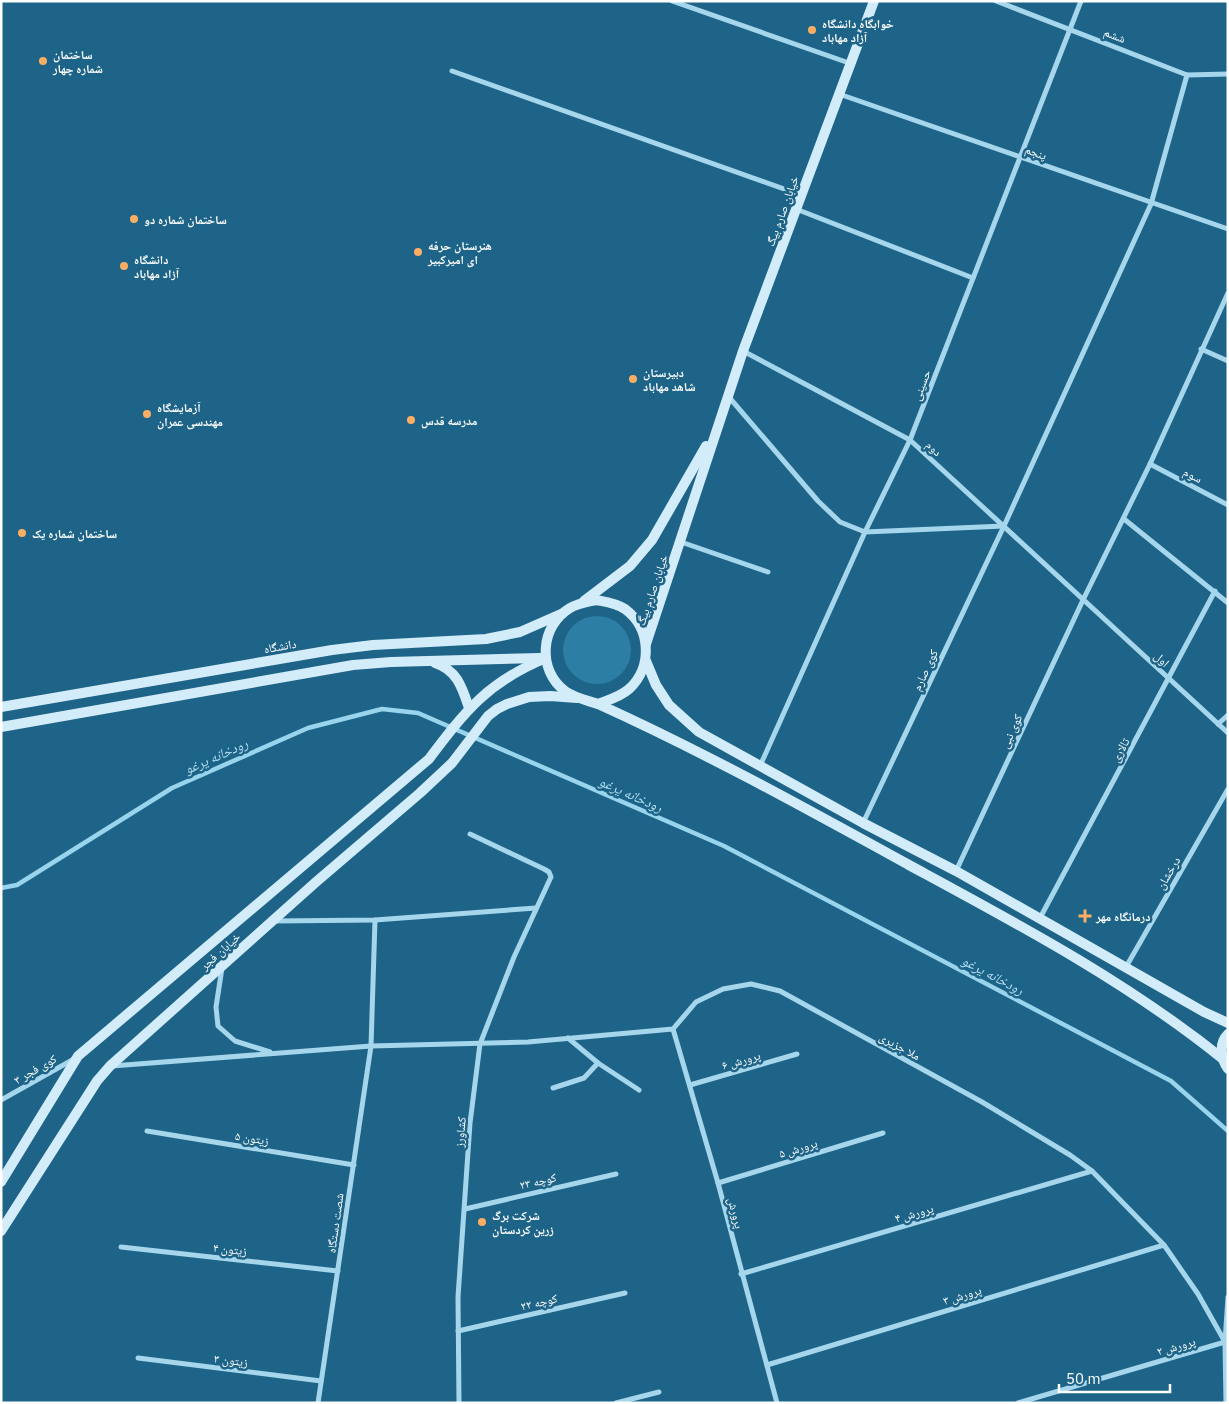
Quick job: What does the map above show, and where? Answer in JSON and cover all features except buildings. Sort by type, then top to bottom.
[{"type":"main road","name":"خیابان صارم بیگ","points":[[646,644],[743,351],[849,63],[874,1]]},
{"type":"main road","name":"خیابان صارم بیگ","points":[[581,602],[606,586],[630,566],[652,540],[716,430]]},
{"type":"main road","points":[[598,704],[628,690],[640,677],[646,661],[646,644],[642,630],[624,608],[603,601],[581,602],[561,614],[548,634],[546,658],[549,671],[556,682],[566,691],[578,698],[598,704],[648,727],[798,804],[1061,947],[1147,1002],[1223,1059]]},
{"type":"main road","name":"دانشگاه","points":[[1,707],[332,650],[373,645],[495,637],[520,632],[561,614]]},
{"type":"main road","points":[[1,727],[353,665],[546,658]]},
{"type":"main road","name":"خیابان فجر","points":[[1,1182],[78,1056],[429,759],[467,709],[499,681],[546,658]]},
{"type":"main road","points":[[646,661],[656,684],[669,705],[682,719],[699,732],[863,823],[956,871],[1204,1012],[1228,1022]]},
{"type":"main road","points":[[432,662],[452,672],[459,680],[467,709]]},
{"type":"main road","name":"خیابان فجر","points":[[1,1231],[97,1081],[110,1066],[452,763],[488,716],[507,704],[529,697],[578,698]]},
{"type":"main road","points":[[1228,1034],[1222,1043],[1223,1059],[1228,1070]]},
{"type":"street","points":[[672,1],[849,63]]},
{"type":"street","name":"ششم","points":[[996,1],[1070,28],[1187,75],[1228,74]]},
{"type":"street","name":"حسینی","points":[[760,767],[865,532],[910,440],[1080,1]]},
{"type":"street","points":[[452,70],[801,195]]},
{"type":"street","name":"کوی صارم","points":[[863,823],[1004,526],[1151,204],[1187,75]]},
{"type":"street","name":"پنجم","points":[[838,94],[1020,156],[1151,204],[1228,229]]},
{"type":"street","points":[[796,209],[973,278]]},
{"type":"street","name":"کوی نبی","points":[[956,871],[1083,600],[1150,464],[1228,293]]},
{"type":"street","points":[[1201,349],[1228,361]]},
{"type":"street","name":"دوم","points":[[743,351],[910,440],[1083,600]]},
{"type":"street","points":[[728,396],[818,501],[840,522],[865,532],[1004,526]]},
{"type":"street","name":"سوم","points":[[1150,464],[1228,504]]},
{"type":"street","points":[[1124,519],[1228,603]]},
{"type":"street","points":[[681,542],[768,572]]},
{"type":"street","name":"تالاری","points":[[1040,918],[1170,680],[1215,591]]},
{"type":"street","name":"اول","points":[[1083,600],[1228,733]]},
{"type":"street","points":[[1218,724],[1228,715]]},
{"type":"street","name":"درخشان","points":[[1126,967],[1228,789]]},
{"type":"street","name":"کشاورز","points":[[459,1403],[458,1331],[465,1208],[470,1123],[480,1044],[536,908],[551,877],[550,872],[470,834]]},
{"type":"street","points":[[273,920],[375,920],[536,908]]},
{"type":"street","name":"شصت دستگاه","points":[[318,1403],[372,1046],[375,920]]},
{"type":"street","points":[[222,966],[216,1007],[218,1026],[235,1041],[275,1053]]},
{"type":"street","name":"ملا جزیری","points":[[673,1029],[696,1002],[723,989],[751,984],[780,991],[982,1102],[1070,1155],[1092,1171],[1164,1245],[1198,1294],[1226,1342]]},
{"type":"street","points":[[110,1066],[372,1046],[480,1044],[673,1029]]},
{"type":"street","name":"پرورش","points":[[673,1029],[718,1183],[777,1403]]},
{"type":"street","points":[[568,1038],[598,1063],[639,1090]]},
{"type":"street","name":"پرورش ۶","points":[[690,1086],[797,1054]]},
{"type":"street","name":"کوی فجر ۳","points":[[1,1100],[78,1056]]},
{"type":"street","points":[[553,1088],[584,1078],[598,1063]]},
{"type":"street","name":"زیتون ۵","points":[[147,1131],[354,1165]]},
{"type":"street","name":"پرورش ۵","points":[[718,1183],[883,1132]]},
{"type":"street","name":"پرورش ۴","points":[[741,1274],[1092,1171]]},
{"type":"street","name":"کوچه ۲۳","points":[[465,1208],[616,1174]]},
{"type":"street","name":"پرورش ۳","points":[[767,1365],[1164,1245]]},
{"type":"street","name":"زیتون ۴","points":[[121,1248],[338,1271]]},
{"type":"street","name":"کوچه ۲۲","points":[[458,1331],[625,1293]]},
{"type":"street","points":[[1226,1403],[1228,1296]]},
{"type":"street","name":"پرورش ۲","points":[[1018,1403],[1226,1342]]},
{"type":"street","name":"زیتون ۳","points":[[138,1358],[321,1382]]},
{"type":"street","points":[[616,1403],[659,1392]]},
{"type":"shaded area","points":[[597,616],[610,618],[621,626],[629,637],[631,650],[629,663],[621,674],[610,682],[597,684],[584,682],[573,674],[565,663],[563,650],[565,637],[573,626],[584,618]]},
{"type":"waterway","name":"رودخانه یرغو","points":[[1,888],[17,885],[172,788],[308,728],[382,709],[418,713],[724,846],[1171,1081],[1228,1131]]},
{"type":"place","name":"خوابگاه دانشگاه آزاد مهاباد","points":[[812,30]]},
{"type":"place","name":"ساختمان شماره چهار","points":[[43,61]]},
{"type":"place","name":"ساختمان شماره دو","points":[[134,219]]},
{"type":"place","name":"هنرستان حرفه ای امیرکبیر","points":[[418,252]]},
{"type":"place","name":"دانشگاه آزاد مهاباد","points":[[124,266]]},
{"type":"place","name":"دبیرستان شاهد مهاباد","points":[[633,379]]},
{"type":"place","name":"آزمایشگاه مهندسی عمران","points":[[147,414]]},
{"type":"place","name":"مدرسه قدس","points":[[411,420]]},
{"type":"place","name":"ساختمان شماره یک","points":[[22,533]]},
{"type":"place","name":"درمانگاه مهر","points":[[1085,916]]},
{"type":"place","name":"شرکت برگ زرین کردستان","points":[[482,1222]]}]
